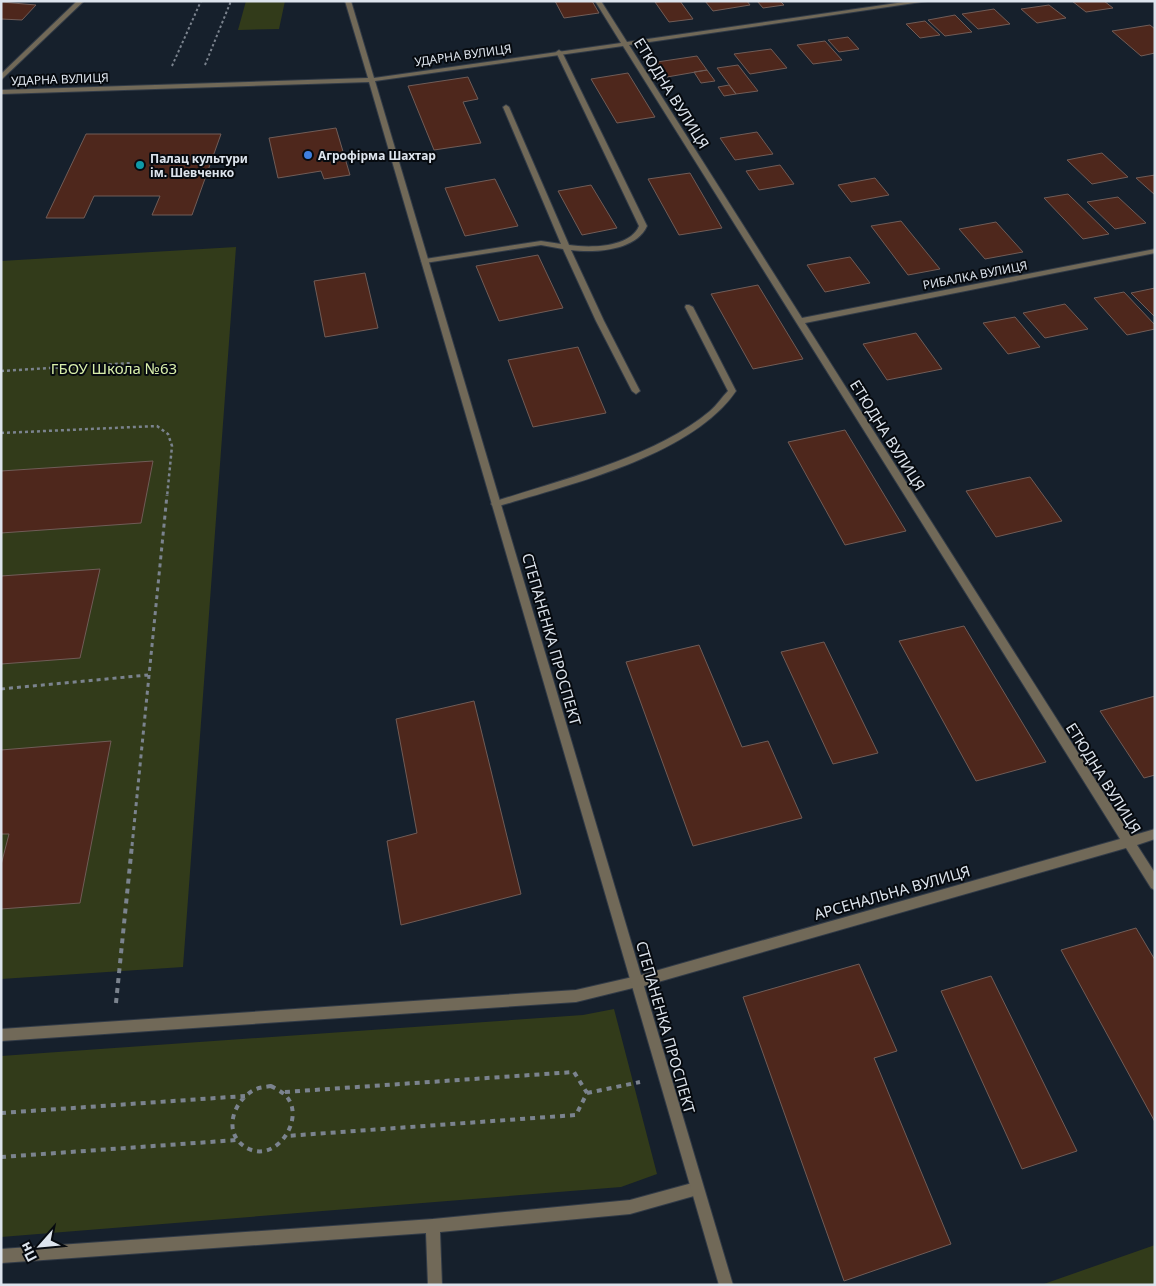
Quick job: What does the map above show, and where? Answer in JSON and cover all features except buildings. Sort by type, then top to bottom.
[{"type":"street","points":[[1,78],[81,1]]},
{"type":"street","name":"СТЕПАНЕНКА ПРОСПЕКТ","points":[[348,1],[665,1077],[696,1189],[726,1285]]},
{"type":"street","name":"ЕТЮДНА ВУЛИЦЯ","points":[[598,1],[1155,884]]},
{"type":"street","name":"УДАРНА ВУЛИЦЯ","points":[[1,92],[371,80],[925,1]]},
{"type":"street","points":[[424,261],[541,243],[587,250],[612,246],[630,240],[640,233],[643,226],[560,52]]},
{"type":"street","points":[[506,106],[566,247],[610,343],[636,391]]},
{"type":"street","name":"РИБАЛКА ВУЛИЦЯ","points":[[800,321],[1155,251]]},
{"type":"street","points":[[496,504],[586,475],[666,443],[710,415],[732,390],[689,307]]},
{"type":"street","name":"АРСЕНАЛЬНА ВУЛИЦЯ","points":[[1,1035],[576,996],[637,982],[1155,834]]},
{"type":"street","points":[[1,1256],[433,1226],[630,1207],[696,1189]]},
{"type":"street","points":[[433,1226],[434,1285]]},
{"type":"path","points":[[171,69],[201,1]]},
{"type":"path","points":[[203,68],[232,1]]},
{"type":"path","points":[[1,371],[132,364]]},
{"type":"path","points":[[1,433],[157,426],[168,434],[172,446],[118,972],[115,1027]]},
{"type":"path","points":[[1,689],[148,675]]},
{"type":"path","points":[[285,1092],[291,1100],[294,1114],[291,1129],[282,1142],[269,1150],[255,1152],[243,1148],[237,1140],[232,1123],[236,1108],[245,1096],[258,1088],[271,1086],[285,1092],[574,1072],[587,1094]]},
{"type":"path","points":[[587,1094],[665,1077]]},
{"type":"path","points":[[286,1136],[576,1115],[587,1094]]},
{"type":"path","points":[[1,1113],[245,1096]]},
{"type":"path","points":[[1,1157],[237,1140]]},
{"type":"green space","points":[[246,1],[285,1],[279,29],[238,30]]},
{"type":"green space","name":"ГБОУ Школа №63","points":[[236,247],[183,967],[1,979],[1,261]]},
{"type":"green space","points":[[614,1009],[657,1174],[621,1187],[1,1237],[1,1056],[583,1015]]},
{"type":"green space","points":[[1155,1245],[1155,1285],[1041,1285]]},
{"type":"place","name":"Агрофірма Шахтар","points":[[308,155]]},
{"type":"place","name":"Палац культури ім. Шевченко","points":[[140,165]]}]
